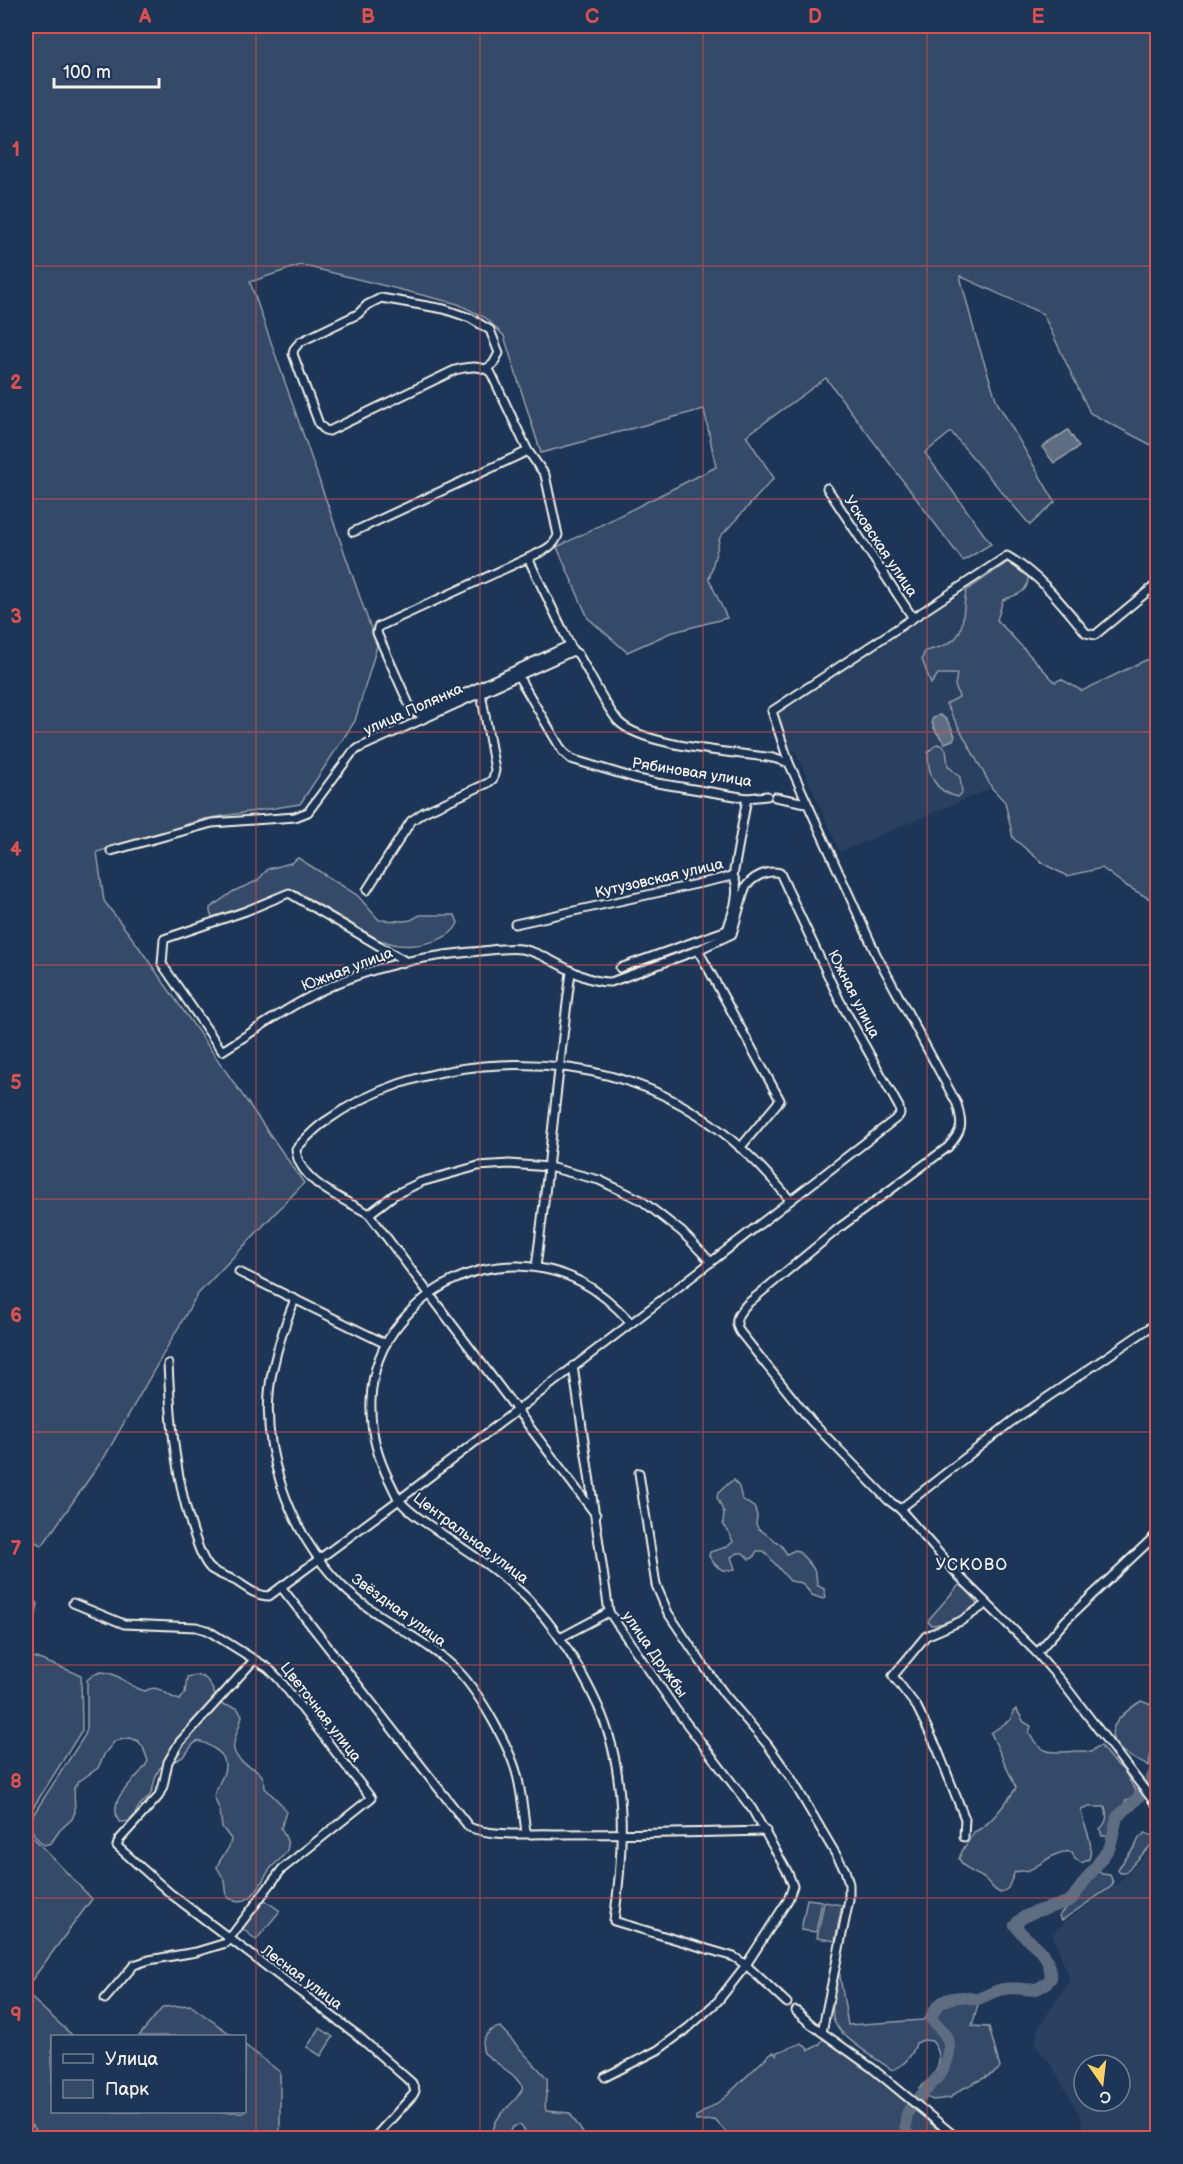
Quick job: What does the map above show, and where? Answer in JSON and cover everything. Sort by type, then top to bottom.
[{"type":"street","points":[[486,368],[493,364],[499,353],[495,338],[483,325],[444,309],[381,298],[367,305],[358,314],[300,342],[294,349],[294,359],[319,424],[325,430],[332,429],[455,370],[470,366],[486,368],[492,373],[528,451],[545,475],[558,535],[556,541],[528,558],[378,627],[377,633],[412,711],[420,714],[571,648]]},
{"type":"street","points":[[353,532],[528,451]]},
{"type":"street","name":"Усковская улица","points":[[827,488],[913,618]]},
{"type":"street","points":[[1158,584],[1095,635],[1086,633],[1051,592],[1020,564],[1007,556],[772,711],[789,763],[806,803],[876,954],[957,1104],[961,1121],[959,1134],[948,1147],[839,1228],[747,1304],[739,1313],[736,1325],[811,1421],[888,1500],[900,1509],[986,1604],[1037,1653],[1158,1807]]},
{"type":"street","points":[[528,558],[571,648],[578,654],[619,721],[638,734],[679,744],[772,758],[789,763]]},
{"type":"street","name":"улица Полянка","points":[[111,851],[213,823],[295,817],[308,812],[352,753],[359,748],[518,676],[571,648]]},
{"type":"street","name":"Рябиновая улица","points":[[518,676],[563,752],[571,759],[638,779],[747,798],[771,797],[806,803]]},
{"type":"street","points":[[367,890],[411,821],[424,812],[493,779],[495,770],[481,693]]},
{"type":"street","name":"Кутузовская улица","points":[[515,924],[733,876],[747,798]]},
{"type":"street","name":"Южная улица","points":[[405,961],[289,893],[246,911],[164,939],[162,963],[222,1051],[301,1001],[340,984],[405,961],[440,955],[522,949],[571,972],[611,982],[698,950],[732,934],[749,881],[774,871],[780,873],[840,1001],[899,1107],[900,1114],[790,1200]]},
{"type":"street","points":[[620,968],[727,930],[736,897],[733,876]]},
{"type":"street","points":[[698,950],[780,1100],[740,1148]]},
{"type":"street","points":[[536,1267],[571,972]]},
{"type":"street","points":[[168,1364],[172,1441],[178,1478],[186,1513],[200,1550],[210,1568],[260,1596],[269,1596],[399,1500],[517,1410],[573,1366],[711,1262],[790,1200],[768,1172],[716,1127],[688,1109],[649,1089],[604,1075],[558,1067],[512,1064],[429,1074],[389,1087],[324,1121],[296,1149],[296,1160],[317,1183],[369,1214],[429,1293],[517,1410],[596,1515]]},
{"type":"street","points":[[369,1214],[394,1195],[421,1182],[478,1166],[508,1164],[549,1167],[599,1180],[641,1200],[682,1232],[711,1262]]},
{"type":"street","name":"Центральная улица","points":[[631,1323],[590,1286],[551,1270],[508,1266],[470,1273],[448,1282],[429,1293],[411,1309],[386,1344],[377,1365],[370,1411],[377,1451],[399,1500],[420,1518],[495,1570],[526,1597],[560,1638],[598,1707],[608,1734],[619,1795],[622,1834],[621,1877],[614,1921],[734,1957],[746,1965]]},
{"type":"street","points":[[238,1272],[386,1344]]},
{"type":"street","name":"Звёздная улица","points":[[295,1299],[272,1370],[268,1416],[271,1444],[279,1478],[303,1536],[342,1586],[369,1608],[435,1652],[465,1680],[487,1709],[518,1777],[526,1833]]},
{"type":"street","points":[[900,1509],[1011,1422],[1158,1322]]},
{"type":"street","name":"улица Дружбы","points":[[573,1366],[609,1612],[677,1711],[752,1809],[766,1831],[793,1886],[788,1900],[746,1965],[718,2001],[688,2028],[658,2050],[604,2077]]},
{"type":"street","points":[[639,1473],[656,1585],[664,1605],[725,1695],[767,1744],[791,1778],[845,1870],[849,1884],[849,1900],[822,2032]]},
{"type":"street","points":[[1037,1653],[1054,1631],[1158,1533]]},
{"type":"street","points":[[281,1587],[469,1827],[479,1832],[526,1833],[766,1831]]},
{"type":"street","name":"Цветочная улица","points":[[73,1603],[124,1624],[196,1627],[207,1630],[268,1668],[371,1798],[282,1869],[230,1939]]},
{"type":"street","points":[[964,1837],[965,1819],[937,1748],[917,1707],[892,1676],[926,1636],[961,1621],[986,1604]]},
{"type":"street","points":[[560,1638],[609,1612]]},
{"type":"street","name":"Лесная улица","points":[[254,1659],[179,1743],[168,1762],[158,1797],[119,1840],[119,1849],[230,1939],[357,2035],[412,2083],[415,2091],[413,2095],[374,2139]]},
{"type":"street","points":[[105,1999],[134,1965],[207,1949],[230,1939]]},
{"type":"street","points":[[746,1965],[788,2003]]},
{"type":"street","points":[[796,2011],[872,2068],[957,2139]]},
{"type":"shaded area","points":[[1068,430],[1079,447],[1054,463],[1042,447]]},
{"type":"shaded area","points":[[962,590],[1009,739],[992,788],[840,852],[795,750],[789,752],[776,714]]},
{"type":"shaded area","points":[[939,715],[951,726],[955,736],[953,740],[945,743],[934,729],[932,719]]},
{"type":"shaded area","points":[[1152,1848],[1158,1851],[1157,2138],[1086,2138],[1078,2113],[1132,2113],[1132,2053],[1072,2053],[1072,2102],[1052,2066],[1035,2046],[1038,2028],[1070,1979],[1052,1933],[1090,1902],[1117,1884]]},
{"type":"green space","points":[[26,26],[1158,26],[1157,448],[1090,413],[1043,314],[960,276],[975,334],[997,402],[1055,502],[1030,525],[951,432],[925,453],[991,544],[963,561],[826,378],[746,436],[774,478],[720,537],[709,579],[727,618],[670,633],[627,652],[588,618],[557,547],[716,467],[704,409],[541,453],[504,336],[486,318],[458,304],[301,265],[250,282],[377,646],[355,721],[300,804],[204,819],[97,852],[104,901],[136,943],[304,1183],[197,1295],[105,1456],[42,1546],[26,1536]]},
{"type":"green space","points":[[1008,562],[1028,577],[1028,582],[1021,593],[1003,600],[997,620],[1055,682],[1061,679],[1082,691],[1146,660],[1157,658],[1157,903],[1125,885],[1102,868],[1067,876],[1044,864],[1013,838],[1005,802],[992,788],[946,704],[959,697],[955,685],[957,674],[938,674],[931,684],[922,659],[925,651],[949,643],[956,638],[962,624],[966,591]]},
{"type":"green space","points":[[937,744],[946,750],[948,766],[960,777],[962,793],[958,797],[943,791],[931,775],[928,752]]},
{"type":"green space","points":[[298,858],[357,895],[379,920],[404,921],[420,915],[455,915],[458,923],[448,935],[432,942],[397,945],[379,940],[296,891],[288,890],[212,917],[210,908],[234,891],[257,881],[268,869],[291,863]]},
{"type":"green space","points":[[734,1480],[739,1487],[742,1499],[755,1508],[758,1528],[781,1545],[787,1554],[798,1551],[812,1566],[816,1574],[817,1585],[824,1589],[826,1597],[823,1599],[812,1595],[802,1583],[790,1581],[764,1551],[757,1551],[753,1558],[749,1559],[743,1553],[731,1557],[735,1569],[723,1570],[714,1563],[709,1556],[710,1552],[733,1542],[723,1524],[724,1513],[717,1497],[718,1493]]},
{"type":"green space","points":[[959,1585],[970,1593],[977,1605],[956,1619],[931,1625],[928,1622],[930,1618]]},
{"type":"green space","points":[[26,1588],[38,1604],[28,1655],[81,1675],[82,1730],[26,1819]]},
{"type":"green space","points":[[101,1672],[113,1674],[145,1691],[159,1689],[180,1700],[185,1693],[187,1677],[201,1676],[209,1683],[220,1704],[237,1708],[242,1715],[234,1744],[235,1753],[243,1763],[261,1775],[265,1788],[282,1805],[286,1812],[281,1828],[288,1845],[284,1855],[271,1868],[249,1898],[243,1901],[227,1897],[225,1881],[217,1867],[231,1839],[222,1827],[220,1811],[214,1796],[224,1774],[225,1763],[218,1752],[200,1742],[193,1744],[181,1758],[164,1764],[156,1775],[148,1799],[141,1804],[129,1821],[119,1822],[116,1804],[148,1761],[138,1741],[130,1738],[115,1741],[105,1753],[98,1768],[78,1782],[74,1788],[75,1812],[72,1819],[51,1843],[44,1845],[35,1836],[31,1818],[85,1735],[87,1680]]},
{"type":"green space","points":[[1141,1701],[1157,1707],[1157,1736],[1149,1766],[1123,1752],[1112,1736],[1113,1728],[1118,1720]]},
{"type":"green space","points":[[1016,1709],[1024,1722],[1031,1726],[1029,1733],[1035,1743],[1042,1748],[1057,1752],[1091,1752],[1101,1746],[1124,1771],[1136,1790],[1134,1798],[1126,1800],[1110,1836],[1102,1836],[1100,1829],[1106,1819],[1105,1807],[1089,1807],[1081,1810],[1091,1846],[1089,1859],[1082,1863],[1075,1859],[1072,1852],[1060,1853],[1034,1868],[1015,1872],[1008,1888],[1001,1893],[985,1879],[967,1868],[959,1859],[974,1832],[992,1819],[1016,1788],[991,1733],[1011,1719]]},
{"type":"green space","points":[[26,1830],[92,1899],[26,1988]]},
{"type":"green space","points":[[1145,1833],[1156,1837],[1156,1840],[1125,1873],[1120,1873],[1118,1870],[1120,1866]]},
{"type":"green space","points":[[1099,1871],[1110,1875],[1112,1886],[1062,1920],[1059,1916],[1061,1913]]},
{"type":"green space","points":[[807,1899],[822,1901],[816,1932],[801,1930]]},
{"type":"green space","points":[[265,1900],[280,1911],[256,1940],[242,1928]]},
{"type":"green space","points":[[824,1902],[842,1905],[835,1941],[817,1938]]},
{"type":"green space","points":[[839,1970],[848,2025],[923,2020],[948,2001],[979,2001],[972,2026],[989,2027],[1000,2068],[950,2098],[933,2100],[922,2095],[919,2088],[935,2073],[939,2061],[939,2054],[932,2041],[923,2040],[916,2043],[907,2060],[892,2070],[858,2047],[842,2032],[833,2018],[837,1971]]},
{"type":"green space","points":[[26,1993],[72,2035],[51,2035],[51,2113],[246,2113],[246,2046],[280,2072],[280,2138],[39,2138],[36,2130],[26,2120]]},
{"type":"green space","points":[[190,2005],[232,2035],[140,2035],[163,2007]]},
{"type":"green space","points":[[500,2027],[547,2078],[546,2111],[570,2113],[586,2138],[531,2138],[520,2125],[513,2127],[508,2138],[493,2138],[496,2122],[520,2094],[523,2087],[514,2076],[484,2053],[483,2044],[486,2036],[492,2030]]},
{"type":"green space","points":[[320,2028],[333,2037],[321,2056],[307,2047]]},
{"type":"green space","points":[[823,2039],[863,2066],[948,2138],[728,2138],[715,2120],[696,2121],[696,2117],[723,2099],[771,2053],[774,2052],[777,2055],[778,2052],[802,2043],[809,2050],[819,2045]]},
{"type":"waterway","points":[[914,2138],[906,2133],[909,2110],[941,2072],[949,2054],[946,2037],[931,2018],[936,2008],[939,2004],[952,1998],[975,1999],[1004,1989],[1039,1988],[1051,1978],[1043,1953],[1015,1925],[1027,1915],[1071,1900],[1110,1847],[1117,1817],[1148,1787],[1158,1758]]},
{"type":"district","name":"УСКОВО","points":[[972,1564]]}]
